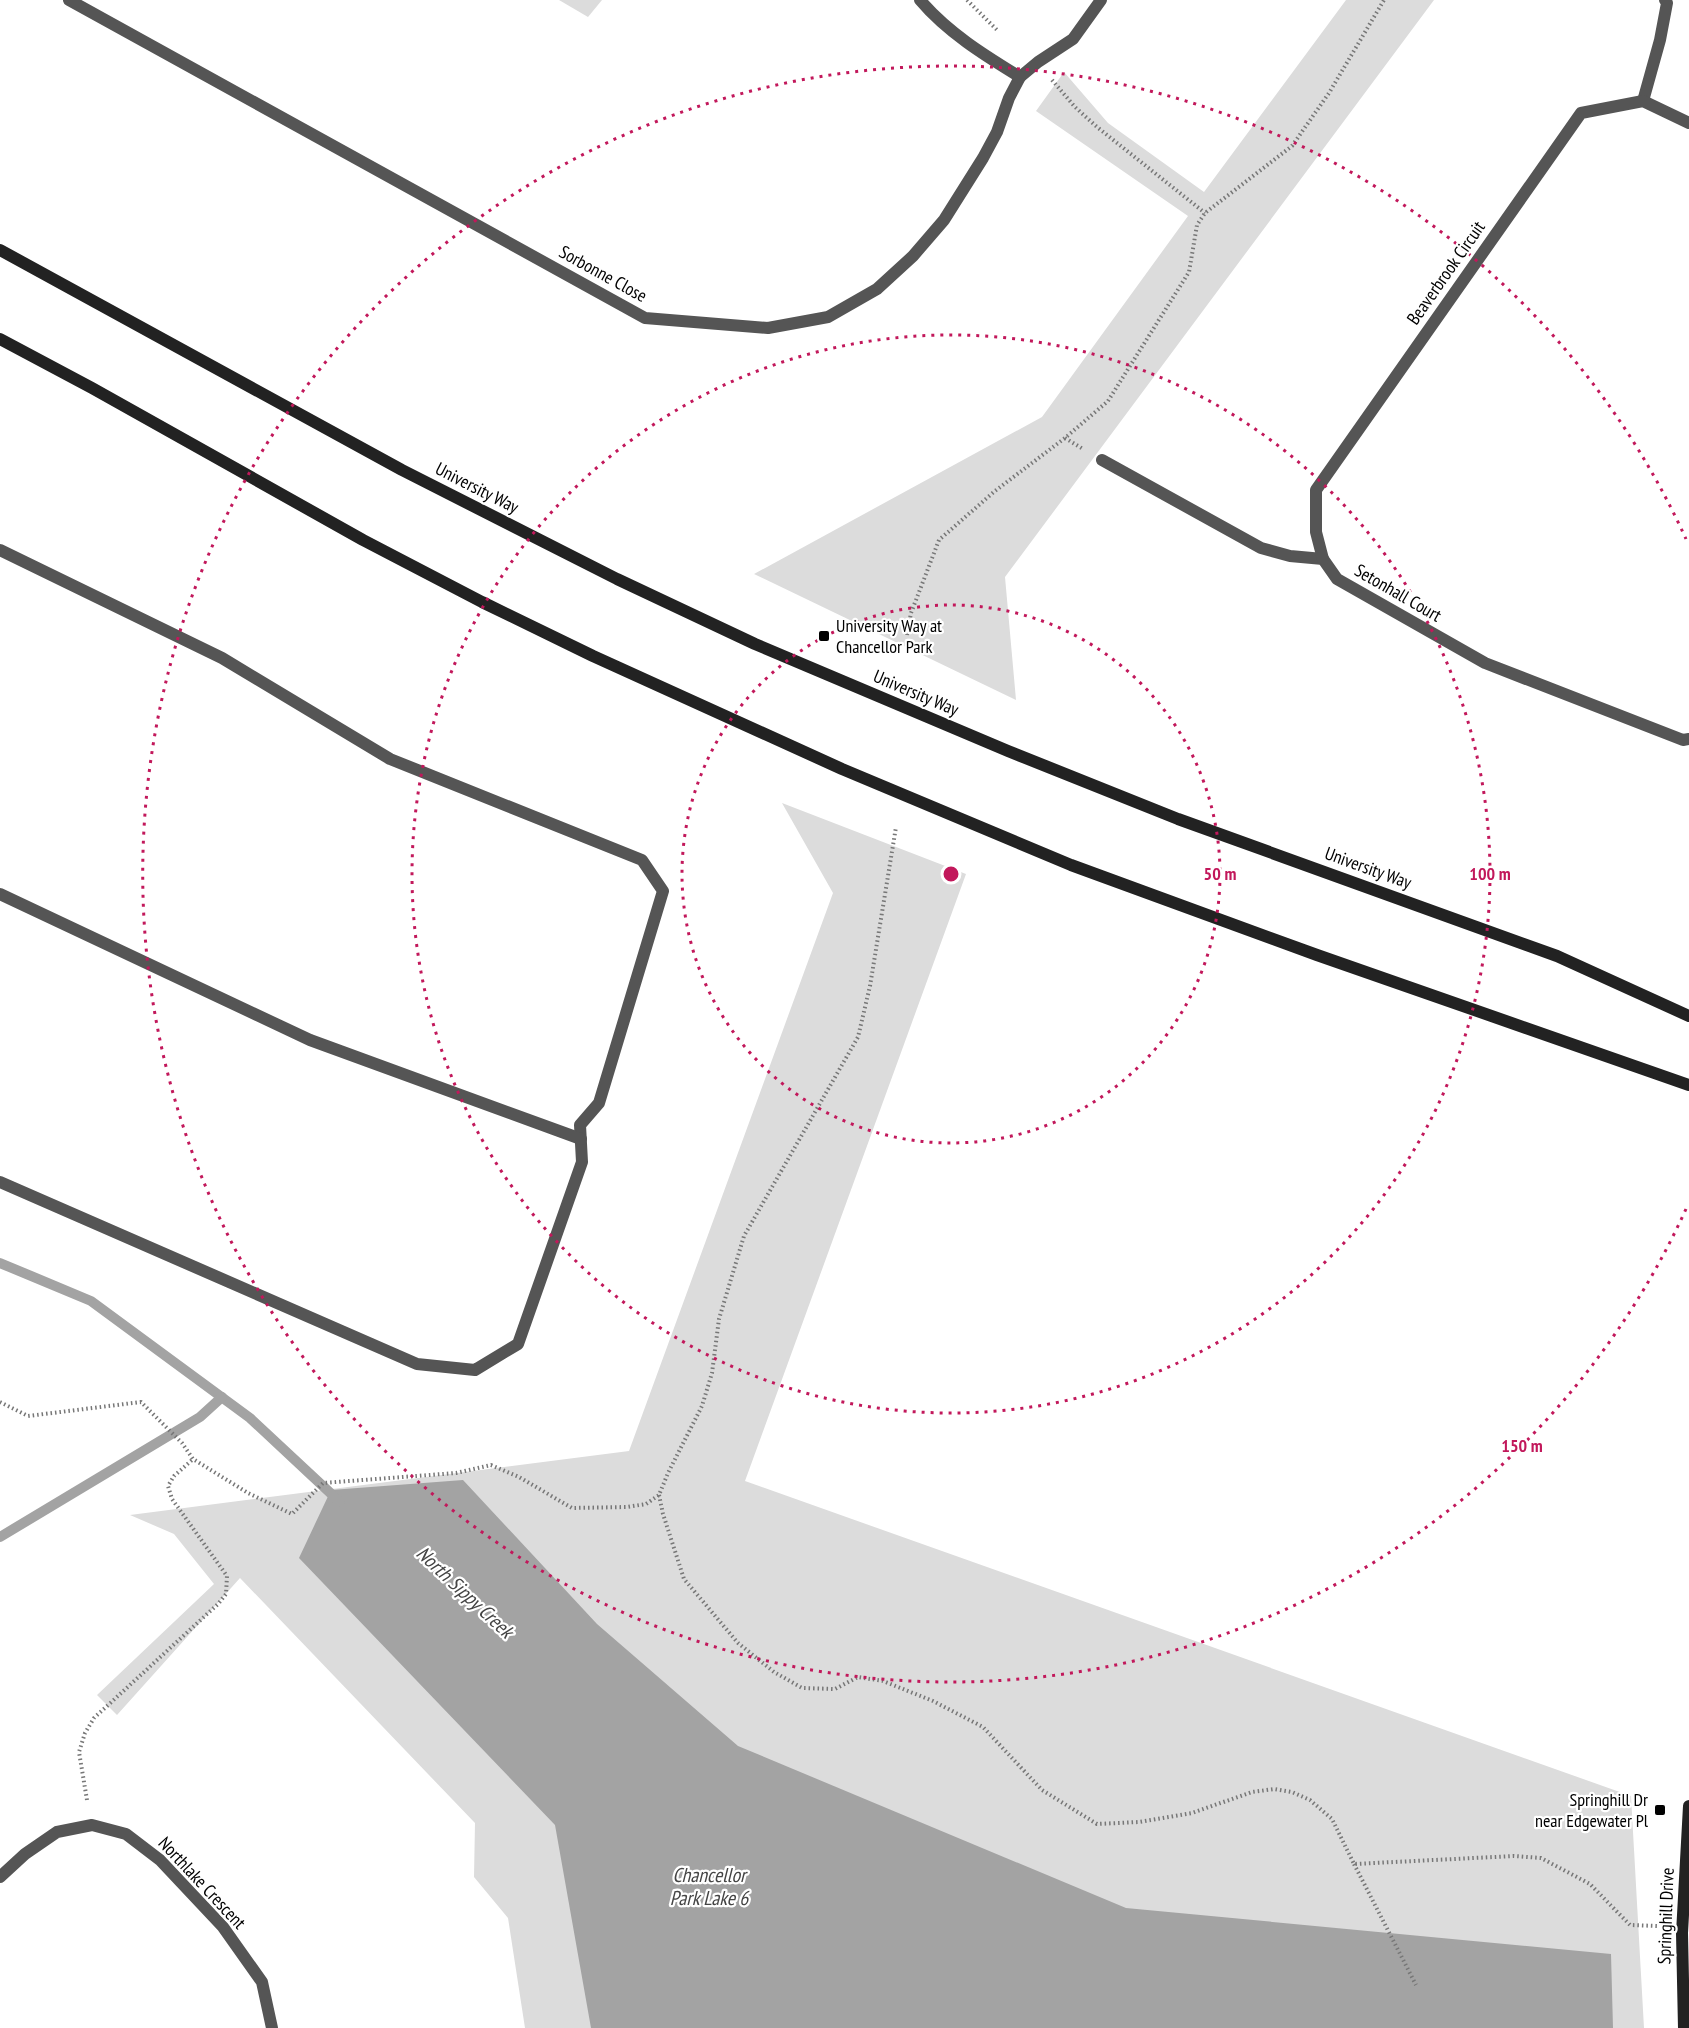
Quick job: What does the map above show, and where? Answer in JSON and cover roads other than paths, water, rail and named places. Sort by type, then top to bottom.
[{"type":"main road","name":"University Way","points":[[0,250],[402,470],[617,579],[755,644],[1008,751],[1178,819],[1557,956],[1689,1017]]},
{"type":"main road","points":[[0,339],[363,540],[482,602],[593,656],[842,769],[1071,865],[1317,955],[1689,1085]]},
{"type":"main road","name":"Springhill Drive","points":[[1684,2028],[1686,1988],[1683,1926],[1689,1806]]},
{"type":"street","name":"Sorbonne Close","points":[[69,0],[645,318],[768,328],[828,316],[877,288],[912,256],[944,220],[983,158],[1020,77],[1073,39],[1101,0]]},
{"type":"street","points":[[920,0],[934,17],[983,54],[1020,77]]},
{"type":"street","points":[[1665,0],[1660,40],[1643,100],[1689,123]]},
{"type":"street","name":"Beaverbrook Circuit","points":[[1323,560],[1316,532],[1316,490],[1581,113],[1643,100]]},
{"type":"street","points":[[1102,460],[1261,548],[1290,556],[1323,560]]},
{"type":"street","points":[[0,1182],[417,1364],[475,1370],[518,1344],[582,1162],[580,1125],[599,1102],[663,891],[642,860],[390,759],[222,658],[2,556]]},
{"type":"street","name":"Setonhall Court","points":[[1323,560],[1338,579],[1485,663],[1683,740],[1689,739]]},
{"type":"street","points":[[0,894],[310,1040],[581,1139]]},
{"type":"street","name":"Northlake Crescent","points":[[0,1877],[24,1854],[57,1832],[92,1825],[126,1834],[160,1860],[223,1927],[262,1982],[272,2028]]},
{"type":"water","name":"Chancellor Park Lake 6","points":[[463,1480],[597,1624],[738,1746],[1126,1908],[1611,1954],[1613,2028],[591,2028],[555,1825],[299,1558],[331,1490]]},
{"type":"waterway","name":"North Sippy Creek","points":[[0,1263],[91,1301],[250,1418],[340,1502]]},
{"type":"waterway","points":[[0,1537],[200,1417],[222,1397]]},
{"type":"place","name":"University Way at Chancellor Park","points":[[824,636]]},
{"type":"place","name":"Springhill Dr near Edgewater Pl","points":[[1660,1810]]}]
